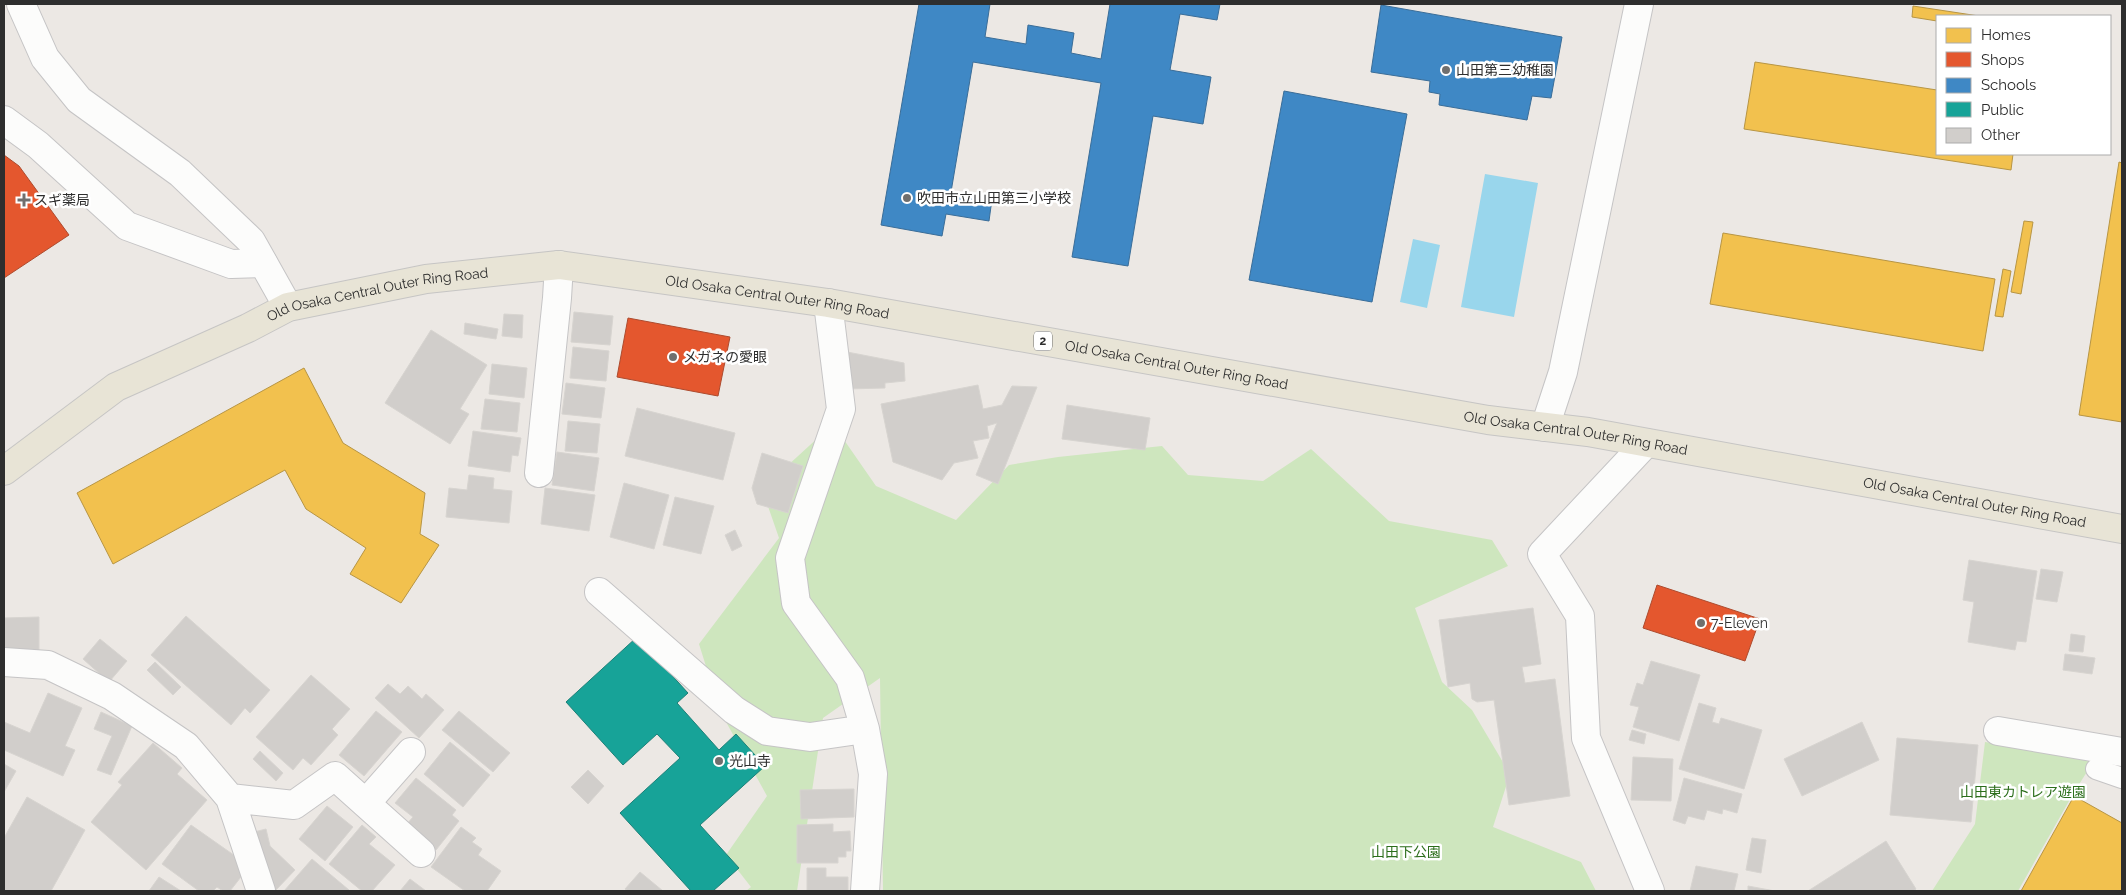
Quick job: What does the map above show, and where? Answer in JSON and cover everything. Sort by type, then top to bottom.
[{"type":"main road","name":"Old Osaka Central Outer Ring Road","points":[[4,471],[116,387],[248,328],[288,307],[426,280],[559,265],[828,303],[1478,418],[1588,432],[2122,529]]},
{"type":"street","points":[[21,4],[45,58],[78,100],[180,173],[251,241],[288,307]]},
{"type":"street","points":[[1545,427],[1563,372],[1639,4]]},
{"type":"street","points":[[4,120],[38,145],[128,226],[231,264],[263,263]]},
{"type":"street","points":[[539,472],[558,298],[559,265]]},
{"type":"street","points":[[828,303],[841,410],[790,558],[796,603],[850,678],[865,729],[874,774],[864,891]]},
{"type":"street","points":[[1646,443],[1542,554],[1580,616],[1586,738],[1650,891]]},
{"type":"street","points":[[599,592],[734,710],[767,731],[810,737],[865,729]]},
{"type":"street","points":[[4,662],[48,665],[112,696],[186,746],[230,798],[261,891]]},
{"type":"street","points":[[1998,731],[2122,752]]},
{"type":"street","points":[[366,804],[411,752]]},
{"type":"street","points":[[230,798],[294,805],[335,776],[421,852]]},
{"type":"lane","points":[[2096,769],[2122,778]]},
{"type":"green space","name":"山田下公園","points":[[833,424],[876,486],[956,520],[1009,465],[1058,457],[1162,446],[1188,475],[1263,481],[1311,449],[1389,521],[1492,540],[1508,566],[1415,608],[1442,682],[1472,710],[1510,774],[1493,827],[1581,862],[1596,891],[883,891],[880,678],[823,718],[797,891],[746,891],[751,887],[726,855],[767,796],[720,711],[699,644],[779,538],[762,489]]},
{"type":"green space","name":"山田東カトレア遊園","points":[[1985,742],[2095,759],[2018,891],[1932,891],[1975,824]]},
{"type":"water","points":[[1485,174],[1538,183],[1514,317],[1461,307]]},
{"type":"water","points":[[1413,239],[1440,245],[1427,308],[1400,302]]},
{"type":"building: Homes","points":[[1913,6],[1972,15],[1936,15],[1936,21],[1912,17]]},
{"type":"building: Homes","points":[[1755,62],[1936,90],[1936,155],[2013,155],[2011,170],[1744,129]]},
{"type":"building: Homes","points":[[2119,162],[2122,163],[2122,422],[2079,415]]},
{"type":"building: Homes","points":[[2024,221],[2033,222],[2021,294],[2011,292]]},
{"type":"building: Homes","points":[[1723,233],[1995,279],[1983,351],[1710,304]]},
{"type":"building: Homes","points":[[2003,269],[2011,271],[2003,317],[1995,316]]},
{"type":"building: Homes","points":[[304,368],[343,443],[425,493],[420,534],[439,545],[401,603],[350,574],[366,548],[306,509],[285,470],[113,564],[77,493]]},
{"type":"building: Homes","points":[[2074,796],[2122,823],[2122,891],[2021,891]]},
{"type":"building: Shops","name":"スギ薬局","points":[[4,155],[19,166],[69,235],[4,278]]},
{"type":"building: Shops","name":"メガネの愛眼","points":[[628,318],[730,337],[718,396],[617,377]]},
{"type":"building: Shops","points":[[1657,585],[1760,619],[1745,661],[1643,628]]},
{"type":"building: Schools","points":[[919,4],[990,4],[985,37],[1026,44],[1028,25],[1074,33],[1071,53],[1101,59],[1110,4],[1220,4],[1217,20],[1180,14],[1170,70],[1211,77],[1203,124],[1153,116],[1128,266],[1072,257],[1101,83],[973,62],[951,192],[992,199],[989,221],[946,214],[942,236],[881,225]]},
{"type":"building: Schools","points":[[1381,5],[1562,37],[1551,98],[1532,96],[1527,120],[1439,105],[1440,94],[1429,92],[1430,81],[1371,72]]},
{"type":"building: Schools","points":[[1284,91],[1407,114],[1372,302],[1249,280]]},
{"type":"building: Public","name":"光山寺","points":[[637,637],[688,693],[677,703],[719,750],[736,734],[765,766],[700,825],[739,868],[713,891],[691,891],[620,813],[680,758],[657,734],[623,765],[566,702]]},
{"type":"building: Other","points":[[574,312],[613,316],[610,345],[571,342]]},
{"type":"building: Other","points":[[504,314],[523,315],[522,338],[502,336]]},
{"type":"building: Other","points":[[465,323],[498,329],[496,339],[464,334]]},
{"type":"building: Other","points":[[431,330],[487,365],[460,409],[469,414],[450,444],[385,403]]},
{"type":"building: Other","points":[[573,347],[609,351],[606,381],[570,378]]},
{"type":"building: Other","points":[[842,351],[904,363],[905,381],[885,383],[885,388],[846,389]]},
{"type":"building: Other","points":[[492,364],[527,368],[524,398],[489,394]]},
{"type":"building: Other","points":[[566,383],[605,388],[601,418],[562,414]]},
{"type":"building: Other","points":[[978,385],[983,409],[1002,405],[1012,386],[1037,387],[998,484],[976,475],[997,423],[987,426],[989,438],[973,441],[978,458],[954,463],[942,480],[893,462],[881,404]]},
{"type":"building: Other","points":[[485,399],[520,403],[517,432],[481,429]]},
{"type":"building: Other","points":[[1067,405],[1150,418],[1145,450],[1062,439]]},
{"type":"building: Other","points":[[637,408],[735,433],[723,480],[625,456]]},
{"type":"building: Other","points":[[568,421],[600,424],[597,453],[565,451]]},
{"type":"building: Other","points":[[473,431],[521,438],[518,456],[512,455],[510,472],[468,466]]},
{"type":"building: Other","points":[[557,452],[599,458],[594,491],[552,485]]},
{"type":"building: Other","points":[[762,453],[803,466],[788,513],[757,504],[752,488]]},
{"type":"building: Other","points":[[469,475],[494,478],[493,489],[512,491],[509,523],[446,517],[449,488],[467,490]]},
{"type":"building: Other","points":[[624,483],[669,495],[654,549],[610,537]]},
{"type":"building: Other","points":[[545,488],[595,495],[589,531],[541,524]]},
{"type":"building: Other","points":[[675,497],[714,506],[701,554],[663,545]]},
{"type":"building: Other","points":[[735,530],[742,546],[732,551],[725,535]]},
{"type":"building: Other","points":[[1969,560],[2037,571],[2026,642],[2017,641],[2015,650],[1968,642],[1974,602],[1963,600]]},
{"type":"building: Other","points":[[2041,569],[2063,572],[2057,602],[2036,599]]},
{"type":"building: Other","points":[[1533,608],[1541,664],[1522,667],[1525,683],[1555,679],[1570,796],[1509,805],[1494,700],[1477,702],[1472,699],[1470,683],[1448,687],[1439,620]]},
{"type":"building: Other","points":[[186,616],[270,690],[250,713],[245,708],[231,725],[151,655]]},
{"type":"building: Other","points":[[39,617],[39,652],[4,652],[4,618]]},
{"type":"building: Other","points":[[2071,634],[2085,636],[2083,652],[2069,651]]},
{"type":"building: Other","points":[[100,639],[127,661],[109,682],[83,659]]},
{"type":"building: Other","points":[[2065,654],[2095,658],[2092,674],[2063,670]]},
{"type":"building: Other","points":[[1651,661],[1700,675],[1679,741],[1633,727],[1639,707],[1630,705],[1637,683],[1643,685]]},
{"type":"building: Other","points":[[155,662],[181,687],[173,695],[147,670]]},
{"type":"building: Other","points":[[311,675],[350,709],[332,729],[338,735],[311,765],[303,758],[293,770],[256,737]]},
{"type":"building: Other","points":[[388,684],[400,694],[408,686],[422,699],[426,694],[444,710],[419,738],[375,698]]},
{"type":"building: Other","points":[[48,693],[82,708],[65,746],[75,750],[63,776],[4,750],[4,722],[30,733]]},
{"type":"building: Other","points":[[1699,703],[1716,708],[1712,722],[1719,724],[1721,718],[1762,730],[1744,789],[1679,769]]},
{"type":"building: Other","points":[[376,711],[402,732],[364,776],[339,755]]},
{"type":"building: Other","points":[[459,711],[510,753],[493,772],[442,730]]},
{"type":"building: Other","points":[[101,712],[132,726],[111,775],[97,770],[112,736],[94,729]]},
{"type":"building: Other","points":[[1862,722],[1879,760],[1802,796],[1784,759]]},
{"type":"building: Other","points":[[1632,730],[1646,734],[1644,744],[1629,740]]},
{"type":"building: Other","points":[[1897,738],[1978,745],[1971,822],[1890,815]]},
{"type":"building: Other","points":[[450,742],[490,775],[463,807],[424,774]]},
{"type":"building: Other","points":[[153,743],[182,768],[177,774],[207,800],[146,870],[91,822],[122,785],[118,782]]},
{"type":"building: Other","points":[[260,751],[283,773],[276,781],[253,759]]},
{"type":"building: Other","points":[[1633,757],[1673,759],[1671,801],[1631,800]]},
{"type":"building: Other","points":[[4,764],[16,771],[4,792]]},
{"type":"building: Other","points":[[588,770],[604,786],[588,804],[571,787]]},
{"type":"building: Other","points":[[416,778],[456,810],[452,815],[459,821],[436,850],[406,825],[413,817],[395,803]]},
{"type":"building: Other","points":[[1684,778],[1742,794],[1737,813],[1723,809],[1722,814],[1707,810],[1704,820],[1688,816],[1685,824],[1673,820]]},
{"type":"building: Other","points":[[854,789],[854,817],[801,819],[800,790]]},
{"type":"building: Other","points":[[27,797],[85,830],[51,891],[4,891],[4,838]]},
{"type":"building: Other","points":[[327,806],[353,827],[325,861],[299,839]]},
{"type":"building: Other","points":[[833,824],[833,832],[850,831],[851,851],[846,851],[846,857],[838,857],[838,863],[797,863],[797,825]]},
{"type":"building: Other","points":[[191,825],[238,858],[244,873],[230,891],[223,891],[217,887],[213,891],[199,891],[162,864]]},
{"type":"building: Other","points":[[362,825],[376,837],[369,844],[395,865],[372,891],[362,891],[329,864]]},
{"type":"building: Other","points":[[461,827],[476,838],[472,842],[482,849],[478,855],[501,871],[487,891],[465,891],[431,867]]},
{"type":"building: Other","points":[[266,829],[270,846],[295,870],[275,891],[271,891],[250,833]]},
{"type":"building: Other","points":[[1752,838],[1766,840],[1761,873],[1746,870]]},
{"type":"building: Other","points":[[1886,841],[1916,889],[1913,891],[1808,891]]},
{"type":"building: Other","points":[[312,859],[349,890],[284,891]]},
{"type":"building: Other","points":[[1696,866],[1738,874],[1734,891],[1690,891]]},
{"type":"building: Other","points":[[807,868],[826,868],[826,877],[848,877],[848,891],[807,891]]},
{"type":"building: Other","points":[[640,872],[663,891],[628,891],[625,889]]},
{"type":"building: Other","points":[[159,877],[181,891],[149,891]]},
{"type":"building: Other","points":[[410,879],[426,891],[400,891]]},
{"type":"building: Other","points":[[1748,886],[1775,891],[1748,891]]},
{"type":"place","name":"山田第三幼稚園","points":[[1446,70]]},
{"type":"place","name":"吹田市立山田第三小学校","points":[[907,198]]},
{"type":"place","name":"スギ薬局","points":[[24,200]]},
{"type":"place","name":"メガネの愛眼","points":[[673,357]]},
{"type":"place","name":"7-Eleven","points":[[1701,623]]},
{"type":"place","name":"光山寺","points":[[719,761]]}]
